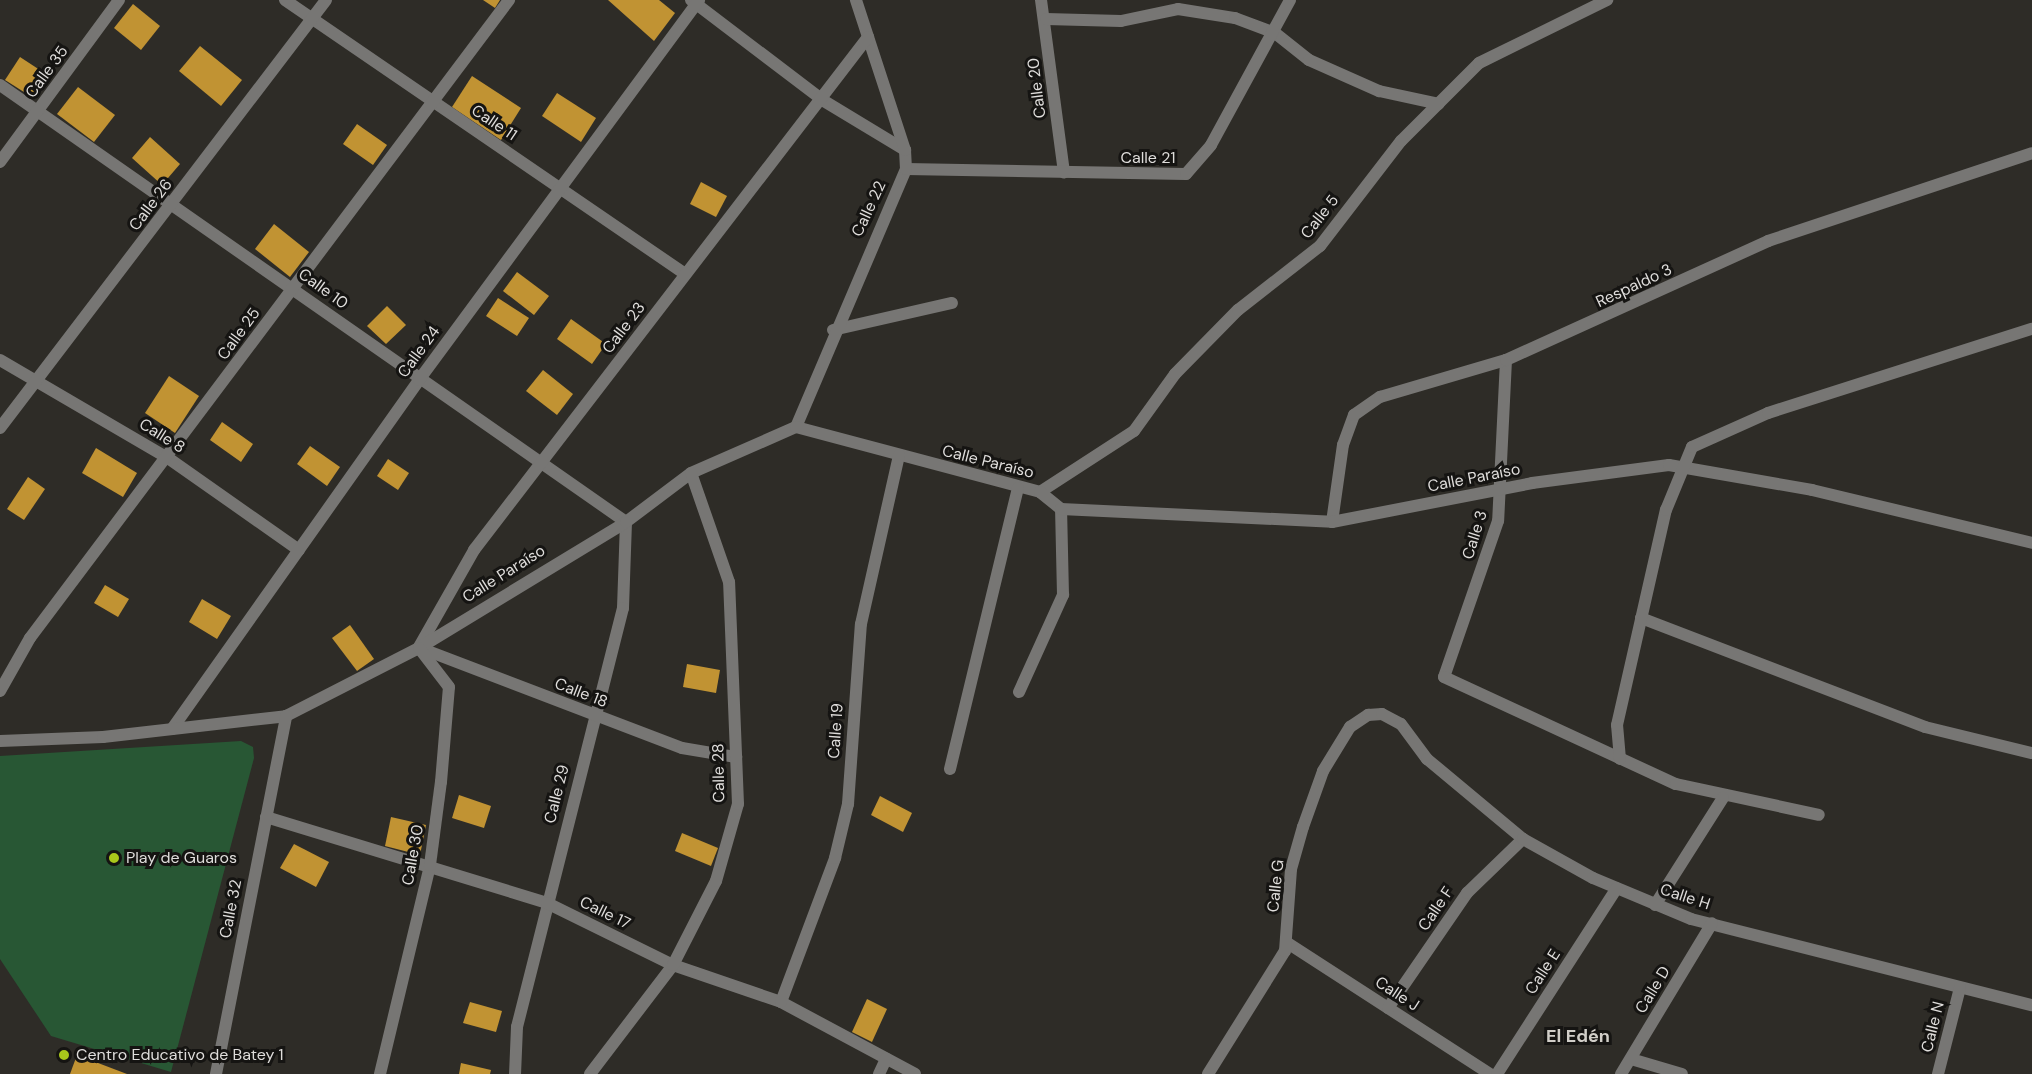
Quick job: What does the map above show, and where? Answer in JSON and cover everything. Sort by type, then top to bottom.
[{"type":"street","name":"Calle 35","points":[[0,162],[119,0]]},
{"type":"street","name":"Calle 11","points":[[285,0],[685,274]]},
{"type":"street","name":"Calle 26","points":[[0,428],[173,204],[326,0]]},
{"type":"street","name":"Calle 25","points":[[0,691],[3,676],[30,638],[168,458],[293,287],[509,0]]},
{"type":"street","name":"Calle 22","points":[[796,427],[833,330],[906,169],[905,150],[856,0]]},
{"type":"street","name":"Calle 20","points":[[1041,0],[1046,19],[1064,172]]},
{"type":"street","name":"Calle 21","points":[[906,169],[1186,174],[1211,146],[1275,33],[1290,0]]},
{"type":"street","name":"Calle 5","points":[[1040,492],[1134,431],[1175,374],[1238,310],[1320,246],[1401,141],[1479,63],[1607,0]]},
{"type":"street","points":[[695,1],[824,101],[905,150]]},
{"type":"street","name":"Calle 24","points":[[172,729],[418,380],[695,1]]},
{"type":"street","points":[[1046,19],[1121,21],[1178,9],[1235,18],[1275,33],[1309,60],[1379,91],[1439,104]]},
{"type":"street","name":"Calle 23","points":[[419,648],[474,550],[685,274],[824,101],[868,37]]},
{"type":"street","name":"Calle 10","points":[[0,85],[293,287],[418,380],[544,460],[626,522]]},
{"type":"street","name":"Respaldo 3","points":[[1332,522],[1343,445],[1354,415],[1380,397],[1506,360],[1768,241],[2032,153]]},
{"type":"street","points":[[833,330],[952,303]]},
{"type":"street","points":[[1819,815],[1723,798],[1620,759],[1617,725],[1679,467],[1692,447],[1768,413],[2032,329]]},
{"type":"street","name":"Calle 8","points":[[0,360],[168,458],[299,550]]},
{"type":"street","name":"Calle 3","points":[[1506,360],[1503,489],[1498,521],[1444,677],[1620,759]]},
{"type":"street","name":"Calle Paraíso","points":[[0,741],[172,729],[286,716],[419,648],[626,522],[692,473],[796,427],[1040,492],[1061,509],[1332,522],[1503,489],[1679,467],[1812,490],[2032,543]]},
{"type":"street","name":"Calle 19","points":[[782,1002],[832,868],[849,804],[861,624],[899,455]]},
{"type":"street","name":"Calle 28","points":[[590,1074],[673,965],[716,881],[738,804],[729,582],[692,473]]},
{"type":"street","points":[[950,769],[1018,488]]},
{"type":"street","points":[[1019,692],[1063,595],[1061,509]]},
{"type":"street","name":"Calle 29","points":[[515,1074],[517,1027],[593,716],[623,608],[626,522]]},
{"type":"street","points":[[1641,618],[1925,727],[2032,753]]},
{"type":"street","name":"Calle 18","points":[[419,648],[682,748],[736,758]]},
{"type":"street","name":"Calle 30","points":[[380,1074],[430,865],[448,687],[419,648]]},
{"type":"street","name":"Calle H","points":[[1382,714],[1401,724],[1427,759],[1523,839],[1617,888],[1655,905],[1712,923],[2032,1005]]},
{"type":"street","name":"Calle G","points":[[1208,1074],[1273,975],[1286,942],[1292,869],[1323,771],[1350,727],[1368,715],[1382,714]]},
{"type":"street","name":"Calle 32","points":[[216,1074],[286,716]]},
{"type":"street","points":[[1655,905],[1723,798]]},
{"type":"street","name":"Calle 17","points":[[266,816],[547,903],[673,965],[782,1002],[915,1074]]},
{"type":"street","name":"Calle F","points":[[1388,1008],[1467,893],[1523,839]]},
{"type":"street","name":"Calle E","points":[[1497,1074],[1617,888]]},
{"type":"street","name":"Calle D","points":[[1621,1074],[1712,923]]},
{"type":"street","name":"Calle J","points":[[1286,942],[1490,1074]]},
{"type":"street","name":"Calle N","points":[[1938,1074],[1960,988]]},
{"type":"street","points":[[879,1074],[886,1059]]},
{"type":"street","points":[[1631,1059],[1682,1074]]},
{"type":"green space","name":"Play de Guaros","points":[[241,741],[253,747],[254,758],[171,1072],[51,1036],[0,959],[0,756]]},
{"type":"building","points":[[483,0],[500,0],[495,8]]},
{"type":"building","points":[[608,0],[659,0],[675,13],[654,41]]},
{"type":"building","points":[[133,4],[160,26],[141,50],[114,28]]},
{"type":"building","points":[[200,46],[242,80],[221,106],[179,71]]},
{"type":"building","points":[[20,57],[49,76],[35,99],[5,80]]},
{"type":"building","points":[[472,76],[521,108],[501,140],[452,107]]},
{"type":"building","points":[[78,87],[115,115],[94,142],[57,114]]},
{"type":"building","points":[[557,93],[596,118],[581,142],[542,116]]},
{"type":"building","points":[[357,124],[387,145],[373,165],[343,144]]},
{"type":"building","points":[[150,137],[180,164],[162,185],[132,158]]},
{"type":"building","points":[[701,182],[727,196],[716,217],[690,204]]},
{"type":"building","points":[[274,224],[309,252],[290,277],[255,249]]},
{"type":"building","points":[[517,272],[549,296],[534,315],[503,291]]},
{"type":"building","points":[[498,298],[529,318],[517,336],[486,316]]},
{"type":"building","points":[[387,306],[406,325],[386,344],[367,326]]},
{"type":"building","points":[[571,319],[606,344],[592,364],[557,339]]},
{"type":"building","points":[[543,370],[573,394],[557,415],[526,391]]},
{"type":"building","points":[[169,376],[199,396],[175,433],[145,413]]},
{"type":"building","points":[[222,422],[253,444],[241,462],[210,440]]},
{"type":"building","points":[[310,446],[340,467],[327,486],[297,464]]},
{"type":"building","points":[[96,448],[137,473],[123,497],[82,473]]},
{"type":"building","points":[[388,459],[409,473],[398,490],[377,476]]},
{"type":"building","points":[[28,477],[45,489],[24,520],[7,509]]},
{"type":"building","points":[[105,585],[129,599],[118,617],[94,603]]},
{"type":"building","points":[[202,599],[231,616],[217,639],[189,622]]},
{"type":"building","points":[[350,625],[374,659],[357,671],[332,638]]},
{"type":"building","points":[[687,664],[720,670],[716,693],[683,687]]},
{"type":"building","points":[[459,795],[491,806],[484,828],[452,818]]},
{"type":"building","points":[[880,796],[912,813],[903,832],[871,815]]},
{"type":"building","points":[[391,817],[426,825],[420,855],[385,846]]},
{"type":"building","points":[[682,833],[718,848],[711,866],[675,851]]},
{"type":"building","points":[[294,844],[329,862],[316,887],[280,868]]},
{"type":"building","points":[[867,999],[887,1009],[872,1042],[852,1032]]},
{"type":"building","points":[[470,1002],[502,1011],[496,1032],[463,1023]]},
{"type":"building","points":[[77,1055],[127,1074],[70,1074]]},
{"type":"building","points":[[461,1063],[491,1070],[490,1074],[459,1074]]},
{"type":"place","name":"Play de Guaros","points":[[114,858]]},
{"type":"place","name":"Centro Educativo de Batey 1","points":[[64,1055]]},
{"type":"district","name":"El Edén","points":[[1578,1036]]}]
